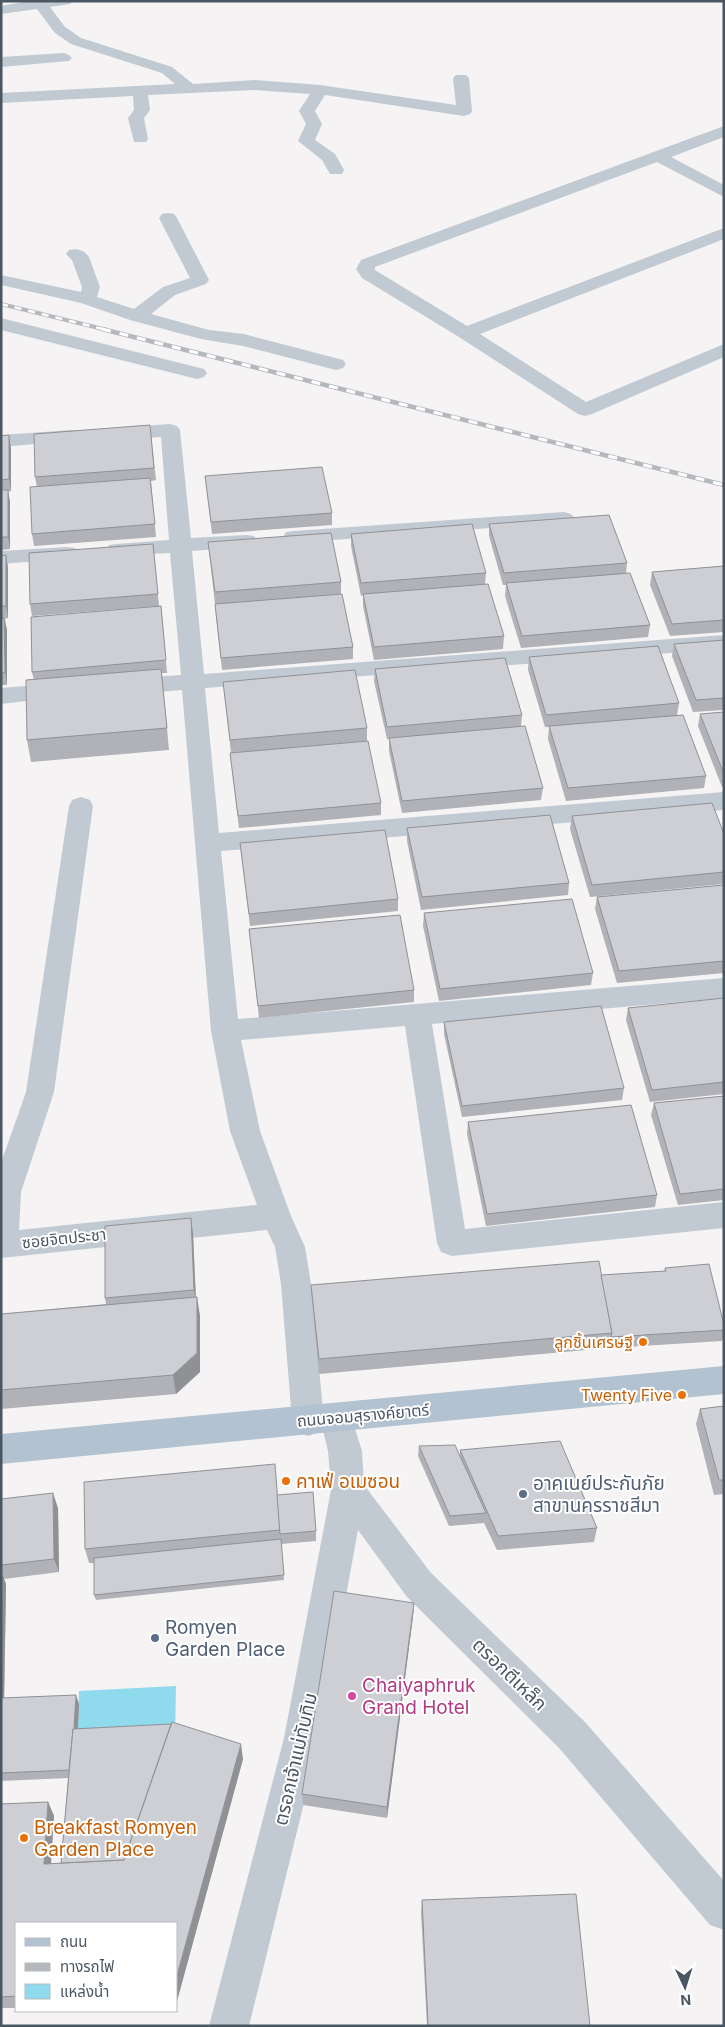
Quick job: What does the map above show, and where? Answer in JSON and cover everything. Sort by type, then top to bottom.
[{"type":"main road","name":"ถนนจอมสุรางค์ยาตร์","points":[[1,1449],[724,1380]]},
{"type":"street","points":[[1,10],[65,1]]},
{"type":"street","points":[[38,4],[60,30],[76,40],[166,70],[189,88]]},
{"type":"street","points":[[1,62],[64,58]]},
{"type":"street","points":[[1,98],[255,85],[320,90],[464,111],[461,78]]},
{"type":"street","points":[[320,90],[307,111],[314,124],[306,140],[329,157],[336,170]]},
{"type":"street","points":[[140,91],[142,110],[136,118],[140,139]]},
{"type":"street","points":[[724,131],[367,264],[365,269],[368,274],[466,333],[585,410],[724,350]]},
{"type":"street","points":[[658,156],[724,192]]},
{"type":"street","points":[[137,316],[169,291],[200,280],[168,218]]},
{"type":"street","points":[[466,333],[724,233]]},
{"type":"street","points":[[74,254],[80,257],[91,287],[92,291],[86,299]]},
{"type":"street","points":[[1,280],[86,299],[137,316],[208,335],[244,340],[336,364]]},
{"type":"street","points":[[1,324],[197,373]]},
{"type":"street","points":[[1,441],[170,430],[179,546],[209,843],[225,1031],[245,1131],[276,1216],[290,1247],[322,1419],[345,1451],[348,1490]]},
{"type":"street","points":[[1,558],[564,518]]},
{"type":"street","points":[[1,696],[724,642]]},
{"type":"street","points":[[209,843],[724,801]]},
{"type":"street","points":[[2,1245],[6,1192],[40,1092],[81,806]]},
{"type":"street","points":[[225,1031],[417,1016],[724,988]]},
{"type":"street","points":[[417,1016],[452,1242],[724,1215]]},
{"type":"street","name":"ซอยจิตประชา","points":[[2,1245],[276,1216]]},
{"type":"street","name":"ตรอกตีเหล็ก","points":[[348,1490],[419,1585],[572,1735],[724,1911]]},
{"type":"street","name":"ตรอกเจ้าแม่ทับทิม","points":[[229,2026],[302,1738],[348,1490]]},
{"type":"water","points":[[176,1686],[175,1736],[77,1741],[79,1691]]},
{"type":"building","points":[[150,425],[154,468],[35,477],[34,434]]},
{"type":"building","points":[[9,435],[9,479],[1,480],[1,436]]},
{"type":"building","points":[[322,467],[332,513],[211,522],[205,476]]},
{"type":"building","points":[[150,478],[155,524],[32,534],[30,487]]},
{"type":"building","points":[[1,490],[8,490],[8,537],[1,537]]},
{"type":"building","points":[[609,515],[627,563],[504,573],[489,524]]},
{"type":"building","points":[[472,524],[486,573],[361,583],[351,534]]},
{"type":"building","points":[[331,533],[341,582],[215,592],[208,542]]},
{"type":"building","points":[[153,544],[158,594],[30,604],[29,553]]},
{"type":"building","points":[[6,555],[6,606],[1,606],[1,556]]},
{"type":"building","points":[[724,566],[724,620],[672,624],[652,572]]},
{"type":"building","points":[[630,573],[650,625],[522,636],[506,583]]},
{"type":"building","points":[[488,584],[504,636],[374,647],[363,594]]},
{"type":"building","points":[[342,594],[353,647],[221,658],[215,604]]},
{"type":"building","points":[[161,606],[166,660],[32,672],[31,617]]},
{"type":"building","points":[[1,618],[4,618],[5,672],[1,673]]},
{"type":"building","points":[[724,640],[724,698],[696,700],[674,644]]},
{"type":"building","points":[[658,646],[679,703],[546,715],[529,657]]},
{"type":"building","points":[[505,658],[522,715],[387,727],[375,669]]},
{"type":"building","points":[[161,669],[167,728],[27,740],[26,680]]},
{"type":"building","points":[[355,670],[367,728],[230,740],[223,682]]},
{"type":"building","points":[[724,712],[724,774],[700,714]]},
{"type":"building","points":[[683,715],[706,776],[568,788],[549,726]]},
{"type":"building","points":[[525,726],[543,788],[402,801],[389,738]]},
{"type":"building","points":[[368,741],[381,803],[238,816],[230,753]]},
{"type":"building","points":[[712,803],[724,834],[724,872],[592,885],[572,816]]},
{"type":"building","points":[[550,815],[569,883],[422,897],[407,828]]},
{"type":"building","points":[[385,830],[398,899],[249,914],[240,843]]},
{"type":"building","points":[[724,885],[724,961],[619,971],[597,897]]},
{"type":"building","points":[[572,899],[593,973],[440,989],[424,913]]},
{"type":"building","points":[[400,915],[414,990],[258,1006],[249,929]]},
{"type":"building","points":[[724,998],[724,1082],[652,1090],[628,1008]]},
{"type":"building","points":[[601,1006],[624,1088],[462,1106],[444,1022]]},
{"type":"building","points":[[724,1096],[724,1189],[680,1194],[654,1103]]},
{"type":"building","points":[[631,1105],[657,1195],[487,1214],[468,1122]]},
{"type":"building","points":[[191,1218],[194,1290],[105,1298],[105,1226]]},
{"type":"building","points":[[599,1261],[612,1333],[319,1359],[311,1285]]},
{"type":"building","points":[[709,1264],[724,1330],[611,1337],[612,1333],[601,1275],[666,1271],[665,1268]]},
{"type":"building","points":[[197,1297],[197,1353],[173,1375],[1,1390],[1,1314]]},
{"type":"building","points":[[724,1406],[724,1480],[719,1480],[700,1409]]},
{"type":"building","name":"อาคเนย์ประกันภัย สาขานครราชสีมา","points":[[560,1441],[597,1528],[498,1536],[460,1450]]},
{"type":"building","points":[[455,1445],[486,1513],[450,1516],[419,1446]]},
{"type":"building","points":[[275,1464],[280,1530],[85,1549],[84,1482]]},
{"type":"building","points":[[313,1492],[316,1531],[280,1534],[277,1495]]},
{"type":"building","points":[[53,1493],[54,1559],[1,1565],[1,1499]]},
{"type":"building","points":[[281,1539],[284,1575],[94,1595],[94,1558]]},
{"type":"building","points":[[334,1591],[414,1603],[387,1807],[302,1794]]},
{"type":"building","points":[[76,1695],[69,1770],[1,1773],[1,1698]]},
{"type":"building","points":[[172,1722],[241,1744],[178,1972],[178,1922],[15,1922],[15,1996],[1,1997],[1,1804],[48,1802],[44,1864],[124,1860]]},
{"type":"building","points":[[171,1724],[124,1860],[61,1863],[73,1729]]},
{"type":"building","points":[[576,1894],[590,2026],[428,2026],[422,1900]]},
{"type":"railway","points":[[1,304],[107,330]]},
{"type":"railway","points":[[102,329],[724,485]]},
{"type":"place","name":"ลูกชิ้นเศรษฐี","points":[[643,1342]]},
{"type":"place","name":"Twenty Five","points":[[682,1395]]},
{"type":"place","name":"คาเฟ่ อเมซอน","points":[[286,1481]]},
{"type":"place","name":"อาคเนย์ประกันภัย สาขานครราชสีมา","points":[[523,1494]]},
{"type":"place","name":"Romyen Garden Place","points":[[155,1638]]},
{"type":"place","name":"Chaiyaphruk Grand Hotel","points":[[352,1696]]},
{"type":"place","name":"Breakfast Romyen Garden Place","points":[[24,1838]]}]
